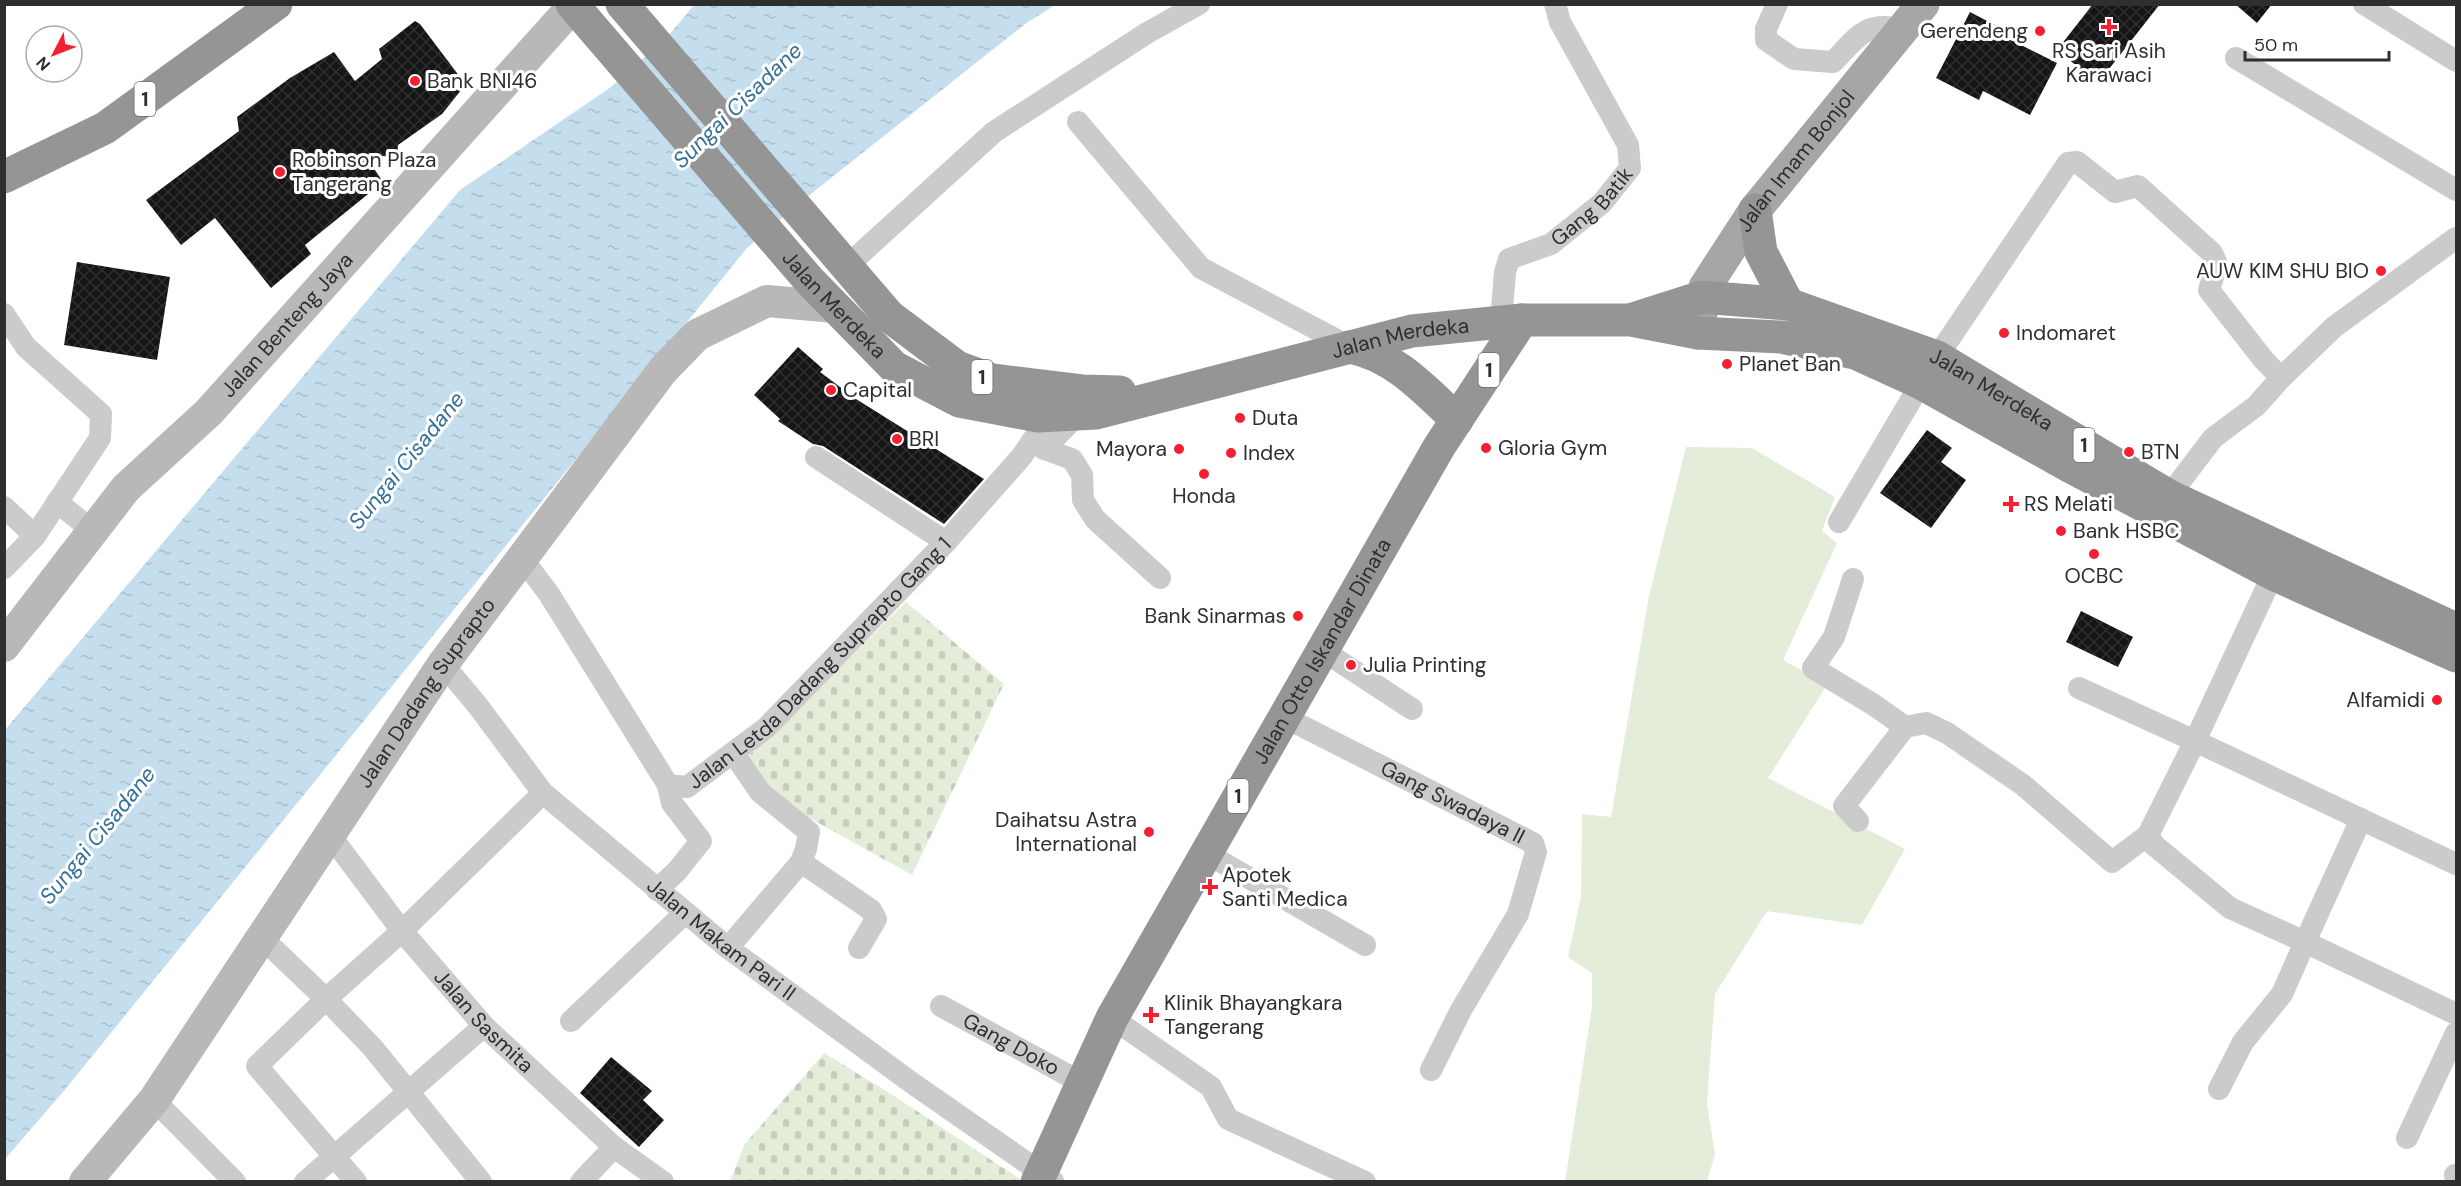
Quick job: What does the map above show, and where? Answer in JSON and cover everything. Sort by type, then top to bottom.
[{"type":"highway","name":"1","points":[[4,177],[105,128],[276,4]]},
{"type":"highway","name":"Jalan Merdeka","points":[[622,5],[889,316],[957,367],[992,380],[1082,391],[1173,392]]},
{"type":"highway","name":"Jalan Merdeka","points":[[577,10],[809,280],[835,307],[894,367],[959,401],[1038,416],[1096,413],[1412,331],[1512,321],[1631,320],[1698,333],[1781,337],[1929,370]]},
{"type":"highway","points":[[1755,210],[1761,252],[1788,304]]},
{"type":"highway","name":"Jalan Merdeka","points":[[1631,320],[1702,297],[1788,304],[1929,370],[2078,456],[2273,574],[2455,644]]},
{"type":"highway","name":"Jalan Otto Iskandar Dinata","points":[[1044,1179],[1082,1083],[1112,1018],[1512,321]]},
{"type":"highway","points":[[1350,347],[1364,350],[1400,367],[1457,420]]},
{"type":"highway","name":"Jalan Merdeka","points":[[2078,456],[2169,496],[2455,644]]},
{"type":"main road","name":"Jalan Imam Bonjol","points":[[1698,333],[1705,287],[1755,210],[1923,4]]},
{"type":"main road","name":"Jalan Benteng Jaya","points":[[4,646],[126,488],[209,412],[577,10]]},
{"type":"main road","name":"Jalan Dadang Suprapto","points":[[85,1182],[154,1100],[444,664],[663,370],[697,335],[767,301],[835,307]]},
{"type":"street","points":[[842,260],[993,132],[1147,33],[1199,4]]},
{"type":"street","name":"Gang Batik","points":[[1512,321],[1504,272],[1509,259],[1551,244],[1602,203],[1630,168],[1628,145],[1560,22],[1556,4]]},
{"type":"street","points":[[1777,4],[1766,29],[1766,40],[1794,59],[1833,62],[1866,29],[1890,26],[1895,38]]},
{"type":"street","points":[[2364,4],[2457,61]]},
{"type":"street","points":[[2236,58],[2457,190]]},
{"type":"street","points":[[1078,122],[1201,268],[1350,347]]},
{"type":"street","points":[[1839,522],[1929,370],[2068,163],[2077,162],[2115,192],[2138,186],[2212,253],[2217,264],[2209,290],[2263,359],[2281,378]]},
{"type":"street","points":[[2169,496],[2213,438],[2256,406],[2281,378],[2334,327],[2456,240]]},
{"type":"street","points":[[4,314],[26,347],[101,414],[100,438],[35,536],[4,568]]},
{"type":"street","points":[[1064,415],[1044,449],[1072,459],[1082,475],[1083,500],[1095,519],[1160,578]]},
{"type":"street","name":"Jalan Letda Dadang Suprapto Gang 1","points":[[522,558],[549,594],[668,785],[687,788],[766,728],[946,542],[1023,456],[1064,415]]},
{"type":"street","points":[[816,457],[946,542]]},
{"type":"street","points":[[57,502],[93,531]]},
{"type":"street","points":[[4,507],[35,536]]},
{"type":"street","points":[[1858,821],[1844,806],[1905,727],[1926,723],[1947,733],[2023,785],[2112,862],[2148,835],[2273,574]]},
{"type":"street","points":[[1852,579],[1834,637],[1813,668],[1905,727]]},
{"type":"street","points":[[1322,650],[1412,709]]},
{"type":"street","name":"Jalan Makam Pari II","points":[[444,664],[543,793],[728,948],[1044,1179]]},
{"type":"street","points":[[2079,688],[2457,864]]},
{"type":"street","name":"Gang Swadaya II","points":[[1284,717],[1533,843],[1536,852],[1518,914],[1469,998],[1431,1070]]},
{"type":"street","points":[[728,948],[801,862],[809,832],[760,792],[734,754]]},
{"type":"street","points":[[657,890],[677,871],[701,841],[672,803],[668,785]]},
{"type":"street","points":[[356,1182],[257,1066],[326,999],[402,931],[543,793]]},
{"type":"street","points":[[2219,1089],[2243,1042],[2282,994],[2361,819]]},
{"type":"street","name":"Jalan Sasmita","points":[[330,835],[402,931],[484,1026],[614,1147],[663,1182]]},
{"type":"street","points":[[2148,835],[2154,845],[2230,908],[2457,1014]]},
{"type":"street","points":[[1206,853],[1365,945]]},
{"type":"street","points":[[801,862],[871,910],[876,919],[859,948]]},
{"type":"street","points":[[571,1021],[685,913]]},
{"type":"street","points":[[262,938],[373,1048],[481,1182]]},
{"type":"street","name":"Gang Doko","points":[[941,1005],[1082,1083]]},
{"type":"street","points":[[1112,1018],[1211,1087],[1228,1119],[1365,1182]]},
{"type":"street","points":[[305,1182],[484,1026]]},
{"type":"street","points":[[2408,1138],[2457,1033]]},
{"type":"street","points":[[154,1100],[235,1182]]},
{"type":"street","points":[[581,1182],[614,1147]]},
{"type":"green space","points":[[1686,447],[1752,448],[1835,497],[1822,531],[1837,543],[1783,660],[1827,685],[1768,778],[1905,849],[1862,925],[1767,911],[1715,994],[1707,1103],[1715,1155],[1707,1181],[1565,1182],[1592,1007],[1592,973],[1568,957],[1581,897],[1582,814],[1611,817],[1649,596]]},
{"type":"green space","points":[[906,602],[1004,684],[912,875],[761,791],[747,757]]},
{"type":"green space","points":[[824,1053],[891,1094],[1020,1179],[1019,1181],[730,1181],[745,1144]]},
{"type":"water","name":"Sungai Cisadane","points":[[694,5],[1055,5],[1025,24],[812,193],[747,248],[63,1092],[5,1159],[5,730],[460,190],[611,87],[669,35]]},
{"type":"building","name":"RS Sari Asih Karawaci","points":[[2093,4],[2160,4],[2098,83],[2057,50]]},
{"type":"building","points":[[2235,4],[2272,4],[2257,23]]},
{"type":"building","points":[[1970,12],[2012,34],[2009,39],[2057,63],[2030,115],[1983,91],[1979,100],[1936,78]]},
{"type":"building","name":"Robinson Plaza Tangerang","points":[[415,21],[420,24],[460,77],[462,89],[442,114],[398,145],[397,157],[365,155],[383,182],[305,245],[311,254],[271,288],[215,218],[181,245],[146,200],[239,131],[237,117],[290,78],[334,52],[355,81],[382,59],[379,49]]},
{"type":"building","points":[[77,262],[170,277],[157,360],[64,345]]},
{"type":"building","points":[[798,347],[823,369],[820,372],[856,399],[984,479],[944,524],[823,446],[813,444],[778,421],[780,419],[754,395]]},
{"type":"building","points":[[1927,430],[1952,448],[1941,462],[1966,480],[1931,528],[1880,493]]},
{"type":"building","points":[[2081,611],[2133,637],[2118,667],[2066,642]]},
{"type":"building","points":[[611,1057],[652,1091],[643,1100],[664,1120],[639,1147],[580,1093]]},
{"type":"place","name":"RS Sari Asih Karawaci","points":[[2109,27]]},
{"type":"place","name":"Gerendeng","points":[[2040,31]]},
{"type":"place","name":"Bank BNI46","points":[[415,81]]},
{"type":"place","name":"Robinson Plaza Tangerang","points":[[280,172]]},
{"type":"place","name":"AUW KIM SHU BIO","points":[[2381,271]]},
{"type":"place","name":"Indomaret","points":[[2004,333]]},
{"type":"place","name":"Planet Ban","points":[[1727,364]]},
{"type":"place","name":"Capital","points":[[831,390]]},
{"type":"place","name":"Duta","points":[[1240,418]]},
{"type":"place","name":"BRI","points":[[897,439]]},
{"type":"place","name":"Gloria Gym","points":[[1486,448]]},
{"type":"place","name":"Mayora","points":[[1179,449]]},
{"type":"place","name":"BTN","points":[[2129,452]]},
{"type":"place","name":"Index","points":[[1231,453]]},
{"type":"place","name":"Honda","points":[[1204,474]]},
{"type":"place","name":"RS Melati","points":[[2011,504]]},
{"type":"place","name":"Bank HSBC","points":[[2061,531]]},
{"type":"place","name":"OCBC","points":[[2094,554]]},
{"type":"place","name":"Bank Sinarmas","points":[[1298,616]]},
{"type":"place","name":"Julia Printing","points":[[1351,665]]},
{"type":"place","name":"Alfamidi","points":[[2437,700]]},
{"type":"place","name":"Daihatsu Astra International","points":[[1149,832]]},
{"type":"place","name":"Apotek Santi Medica","points":[[1210,887]]},
{"type":"place","name":"Klinik Bhayangkara Tangerang","points":[[1151,1015]]}]
